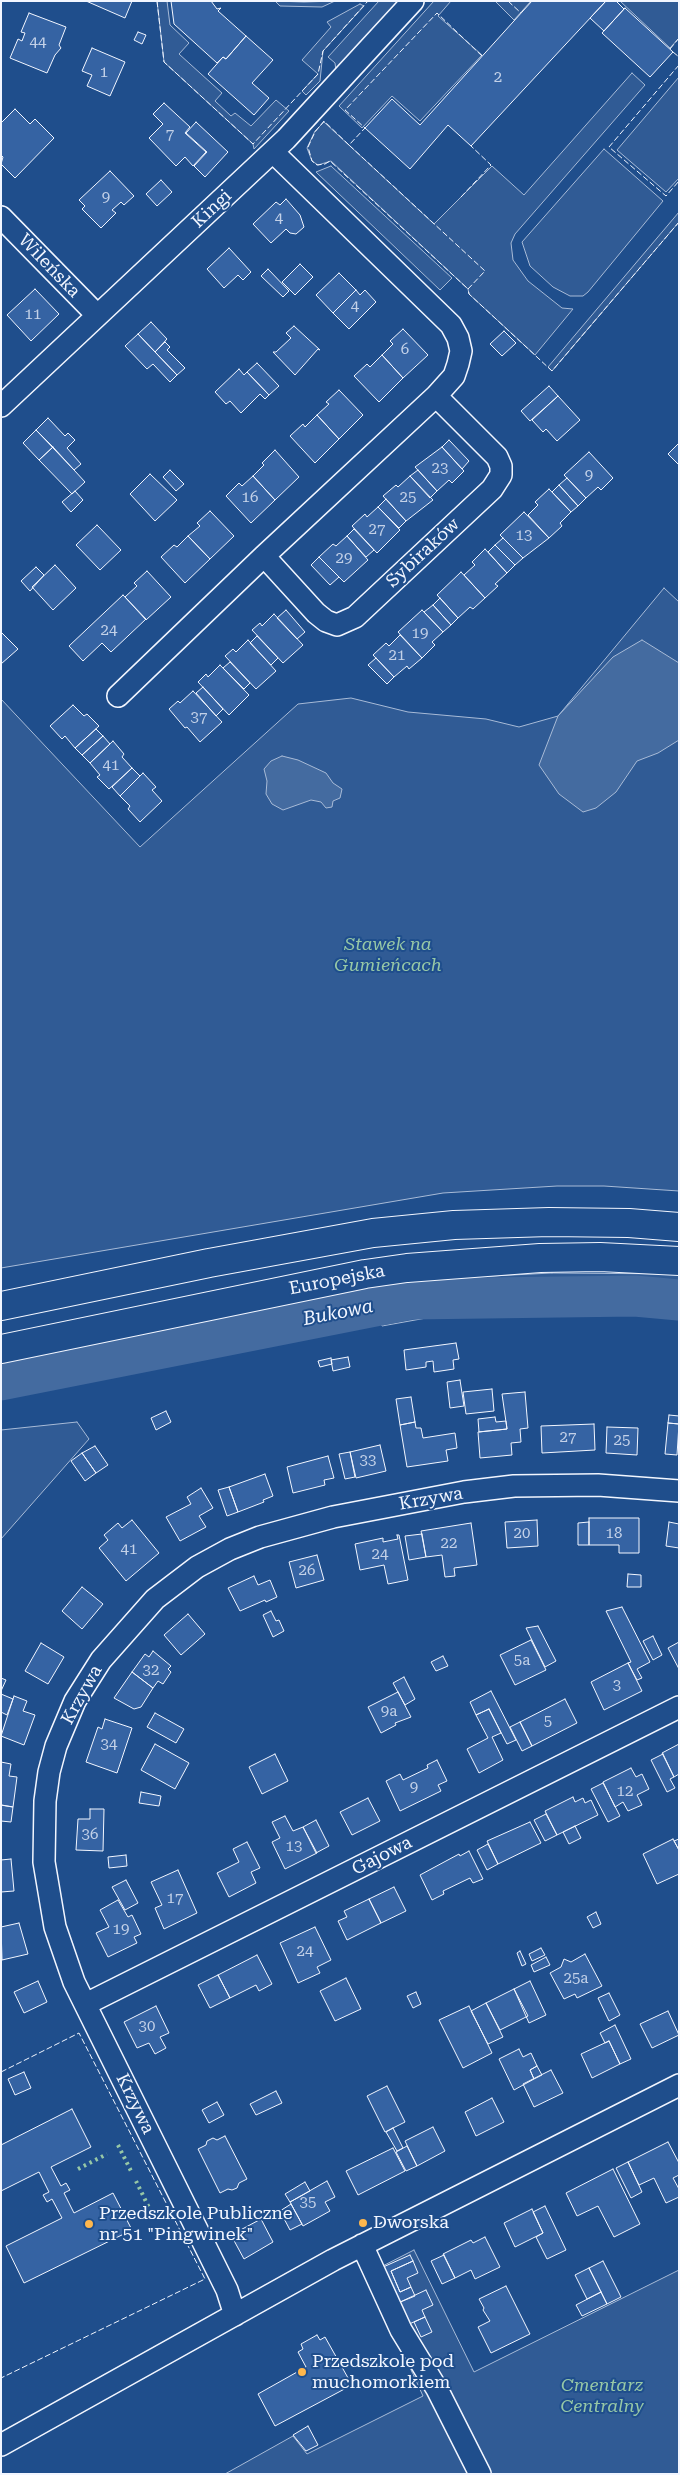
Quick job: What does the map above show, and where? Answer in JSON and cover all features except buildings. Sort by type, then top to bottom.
[{"type":"main road","points":[[1,1306],[208,1263],[373,1233],[454,1225],[549,1222],[629,1223],[679,1227]]},
{"type":"main road","name":"Europejska","points":[[1,1349],[365,1274],[407,1268],[540,1258],[679,1261]]},
{"type":"street","name":"Kingi","points":[[1,406],[273,152],[413,1]]},
{"type":"street","points":[[118,696],[264,556],[436,396],[454,376],[458,364],[459,345],[452,324],[273,152]]},
{"type":"street","name":"Wileńska","points":[[1,217],[98,315]]},
{"type":"street","name":"Sybiraków","points":[[264,556],[316,613],[326,621],[337,625],[355,617],[492,489],[501,475],[501,466],[497,457],[436,396]]},
{"type":"street","name":"Krzywa","points":[[235,2314],[222,2281],[64,1956],[48,1894],[43,1831],[49,1772],[66,1721],[87,1681],[120,1637],[155,1599],[197,1567],[230,1549],[291,1527],[464,1492],[514,1486],[598,1485],[679,1491]]},
{"type":"street","name":"Gajowa","points":[[86,2004],[679,1707]]},
{"type":"street","points":[[1,2445],[362,2245],[679,2085]]},
{"type":"street","points":[[362,2245],[401,2330],[437,2389],[480,2474]]},
{"type":"shaded area","points":[[157,1],[167,1],[170,25],[189,43],[179,54],[222,93],[215,101],[231,116],[235,113],[251,126],[276,100],[289,111],[254,149],[253,144],[164,62]]},
{"type":"shaded area","points":[[275,1],[335,1],[322,7],[280,6]]},
{"type":"shaded area","points":[[379,1],[401,1],[336,71],[335,63],[328,57]]},
{"type":"shaded area","points":[[434,1],[451,1],[438,16],[482,55],[420,121],[392,96],[362,128],[339,106]]},
{"type":"shaded area","points":[[495,1],[531,1],[514,20]]},
{"type":"shaded area","points":[[620,1],[679,1],[679,38],[670,48]]},
{"type":"shaded area","points":[[360,4],[364,6],[323,51],[320,81],[306,95],[302,91],[318,74],[302,60],[331,27],[327,22]]},
{"type":"shaded area","points":[[632,73],[645,85],[515,234],[511,243],[513,260],[528,281],[562,308],[573,309],[535,355],[469,294],[468,289],[331,161],[318,165],[312,161],[307,148],[315,131],[324,122],[434,224],[492,166],[524,195]]},
{"type":"shaded area","points":[[679,77],[679,178],[666,192],[617,150]]},
{"type":"shaded area","points":[[604,149],[663,201],[588,292],[583,296],[570,296],[553,287],[530,266],[522,242]]},
{"type":"shaded area","points":[[331,166],[452,278],[440,290],[316,172]]},
{"type":"shaded area","points":[[679,212],[679,222],[552,371],[548,367]]},
{"type":"shaded area","name":"Stawek na Gumieńcach","points":[[664,588],[679,602],[679,1191],[604,1186],[557,1186],[443,1193],[1,1268],[1,699],[140,847],[298,704],[351,698],[408,712],[486,719],[519,727],[558,716]]},
{"type":"shaded area","points":[[642,640],[679,663],[679,740],[658,753],[637,761],[616,792],[596,808],[583,812],[559,794],[539,765],[558,716],[613,657]]},
{"type":"shaded area","points":[[282,756],[298,760],[326,773],[333,783],[342,789],[340,798],[333,801],[332,807],[326,808],[321,802],[311,800],[283,810],[272,804],[266,794],[267,781],[264,769],[271,761]]},
{"type":"shaded area","points":[[552,1273],[679,1274],[679,1318],[557,1306],[493,1306],[382,1326],[369,1290],[452,1278]]},
{"type":"shaded area","points":[[77,1422],[89,1439],[1,1539],[1,1430]]},
{"type":"shaded area","name":"Cmentarz Centralny","points":[[414,2250],[474,2372],[679,2270],[679,2474],[225,2474],[293,2436],[307,2454],[423,2396],[367,2274]]},
{"type":"waterway","name":"Bukowa","points":[[1,1380],[411,1299],[635,1296],[679,1300]]},
{"type":"hedge","points":[[118,2145],[131,2171]]},
{"type":"hedge","points":[[78,2169],[107,2154]]},
{"type":"hedge","points":[[136,2181],[154,2218]]},
{"type":"fence","points":[[157,1],[164,62],[253,144],[318,74],[323,51],[368,1]]},
{"type":"fence","points":[[508,1],[521,13]]},
{"type":"fence","points":[[482,56],[437,13],[345,110],[365,128],[349,145],[485,271],[468,289],[469,294],[552,371],[679,222]]},
{"type":"fence","points":[[670,49],[679,38]]},
{"type":"fence","points":[[673,52],[679,57]]},
{"type":"fence","points":[[679,65],[609,147],[666,196],[679,181]]},
{"type":"fence","points":[[349,145],[324,121],[315,132],[308,147],[312,161],[317,165],[330,161],[468,289]]},
{"type":"fence","points":[[461,197],[491,165],[471,146]]},
{"type":"fence","points":[[1,2072],[79,2033],[205,2279],[1,2378]]},
{"type":"place","name":"Dworska","points":[[363,2223]]},
{"type":"place","name":"Przedszkole Publiczne nr 51 \"Pingwinek\"","points":[[89,2224]]},
{"type":"place","name":"Przedszkole pod muchomorkiem","points":[[302,2372]]}]
